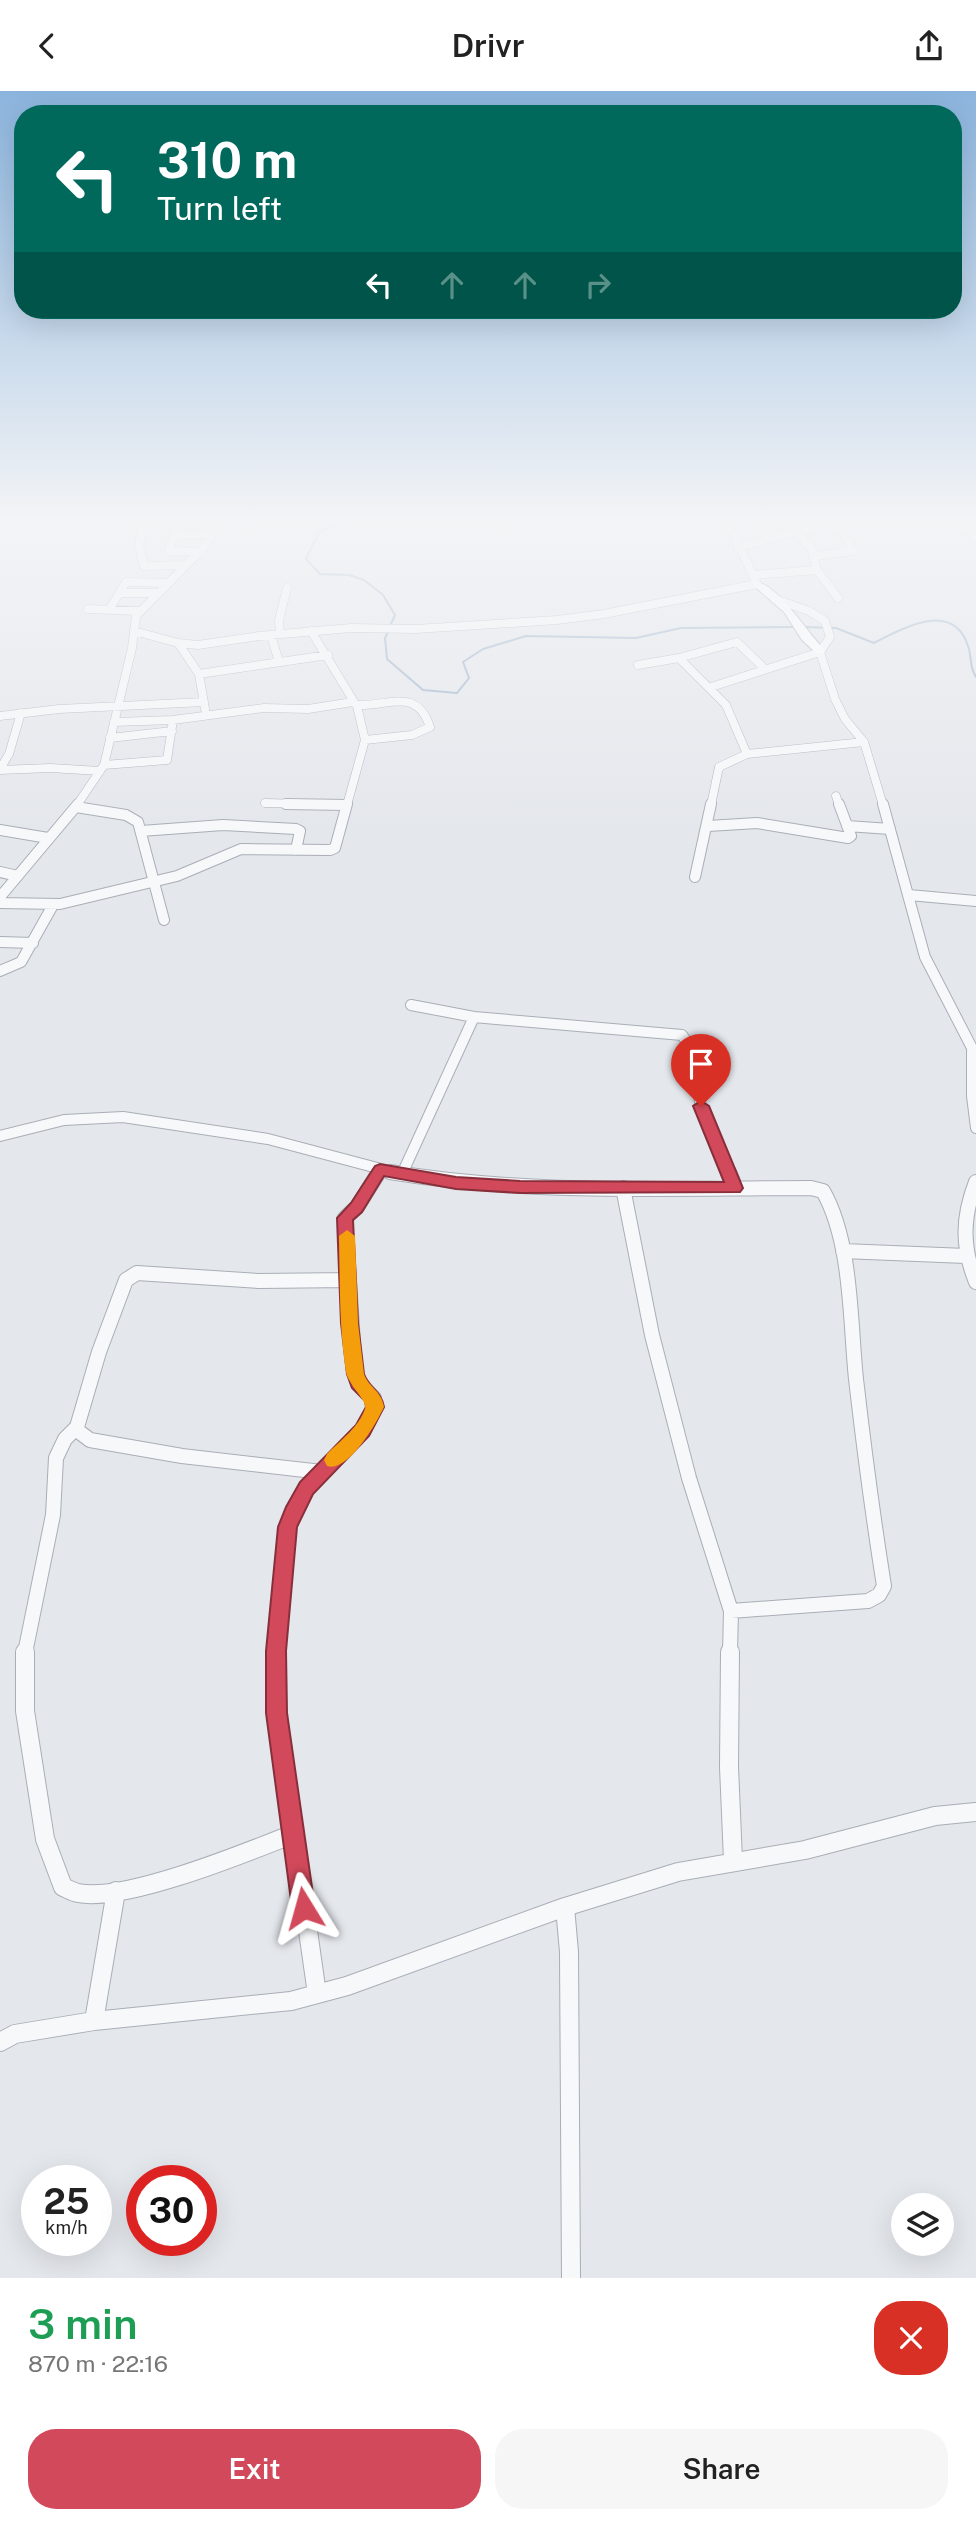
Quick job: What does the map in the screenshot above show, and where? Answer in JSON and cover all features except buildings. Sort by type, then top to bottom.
[{"type":"main road","points":[[797,624],[806,638],[820,651]]},
{"type":"street","points":[[0,897],[76,807],[102,768],[134,624]]},
{"type":"street","points":[[278,624],[276,634],[279,662]]},
{"type":"street","points":[[134,631],[178,643],[204,645],[311,631],[471,624]]},
{"type":"street","points":[[711,687],[820,651],[829,640],[826,624]]},
{"type":"street","points":[[0,903],[53,905],[155,882],[188,872],[241,849],[335,848],[365,740],[355,704],[328,655],[311,631]]},
{"type":"street","points":[[638,665],[679,658],[737,642],[764,668]]},
{"type":"street","points":[[178,643],[199,674],[205,717]]},
{"type":"street","points":[[820,651],[835,699],[845,719],[864,742],[926,957],[972,1048],[972,1096],[976,1128]]},
{"type":"street","points":[[199,674],[328,655]]},
{"type":"street","points":[[679,658],[711,687],[726,705],[747,754]]},
{"type":"street","points":[[114,722],[173,720],[264,708],[308,709],[409,701],[424,710],[428,716],[430,727],[423,733],[365,740]]},
{"type":"street","points":[[0,716],[204,702]]},
{"type":"street","points":[[0,769],[9,754],[21,713]]},
{"type":"street","points":[[0,769],[102,768],[167,760],[173,720]]},
{"type":"street","points":[[110,738],[172,731]]},
{"type":"street","points":[[695,877],[708,826],[716,771],[724,764],[747,754],[864,742]]},
{"type":"street","points":[[708,826],[762,823],[847,838],[851,836],[836,796]]},
{"type":"street","points":[[265,803],[346,805]]},
{"type":"street","points":[[76,807],[126,815],[138,822],[164,921]]},
{"type":"street","points":[[141,831],[223,825],[296,829],[299,831],[296,850]]},
{"type":"street","points":[[847,826],[890,829]]},
{"type":"street","points":[[0,830],[48,838]]},
{"type":"street","points":[[0,872],[18,876]]},
{"type":"street","points":[[909,895],[976,901]]},
{"type":"street","points":[[0,971],[21,962],[53,905]]},
{"type":"street","points":[[0,942],[33,943]]},
{"type":"street","points":[[411,1005],[474,1017],[682,1035],[687,1042],[701,1106],[735,1188]]},
{"type":"street","points":[[402,1174],[474,1017]]},
{"type":"street","points":[[0,1136],[64,1120],[123,1117],[232,1132],[287,1143],[380,1170],[456,1183],[823,1191],[831,1205],[843,1251],[867,1482],[883,1592],[872,1600],[731,1611]]},
{"type":"street","points":[[317,1994],[277,1713],[276,1651],[288,1527],[307,1488],[362,1431],[375,1407],[374,1398],[358,1383],[355,1374],[345,1218],[357,1207],[380,1170]]},
{"type":"street","points":[[976,1182],[971,1193],[966,1228],[966,1257],[976,1282]]},
{"type":"street","points":[[623,1188],[655,1347],[690,1478],[731,1611],[729,1767],[733,1860]]},
{"type":"street","points":[[843,1251],[966,1257]]},
{"type":"street","points":[[293,1834],[174,1877],[84,1896],[67,1892],[44,1839],[25,1711],[24,1659],[53,1515],[55,1458],[76,1426],[99,1352],[126,1280],[137,1273],[259,1281],[349,1280]]},
{"type":"street","points":[[76,1426],[78,1431],[90,1440],[182,1456],[322,1472]]},
{"type":"street","points":[[0,2042],[15,2034],[94,2021],[256,2005],[317,1994],[565,1907],[666,1875],[733,1860],[805,1850],[935,1816],[976,1812]]},
{"type":"street","points":[[94,2021],[116,1891]]},
{"type":"street","points":[[565,1907],[569,1952],[570,2278]]},
{"type":"waterway","points":[[804,627],[836,628],[874,643],[915,624]]},
{"type":"waterway","points":[[951,624],[961,632],[968,646],[976,677]]},
{"type":"waterway","points":[[388,632],[385,638],[387,659],[423,690],[457,693],[469,678],[463,662],[483,649],[526,636],[636,638],[681,628],[794,627]]},
{"type":"slow traffic","points":[[334,1460],[362,1431],[375,1407],[374,1398],[358,1383],[355,1374],[347,1236]]},
{"type":"route","points":[[304,1908],[277,1713],[276,1651],[288,1527],[295,1507],[307,1488],[362,1431],[375,1407],[374,1398],[358,1383],[355,1374],[345,1218],[357,1207],[380,1170],[456,1183],[520,1187],[735,1188],[701,1106]]}]
